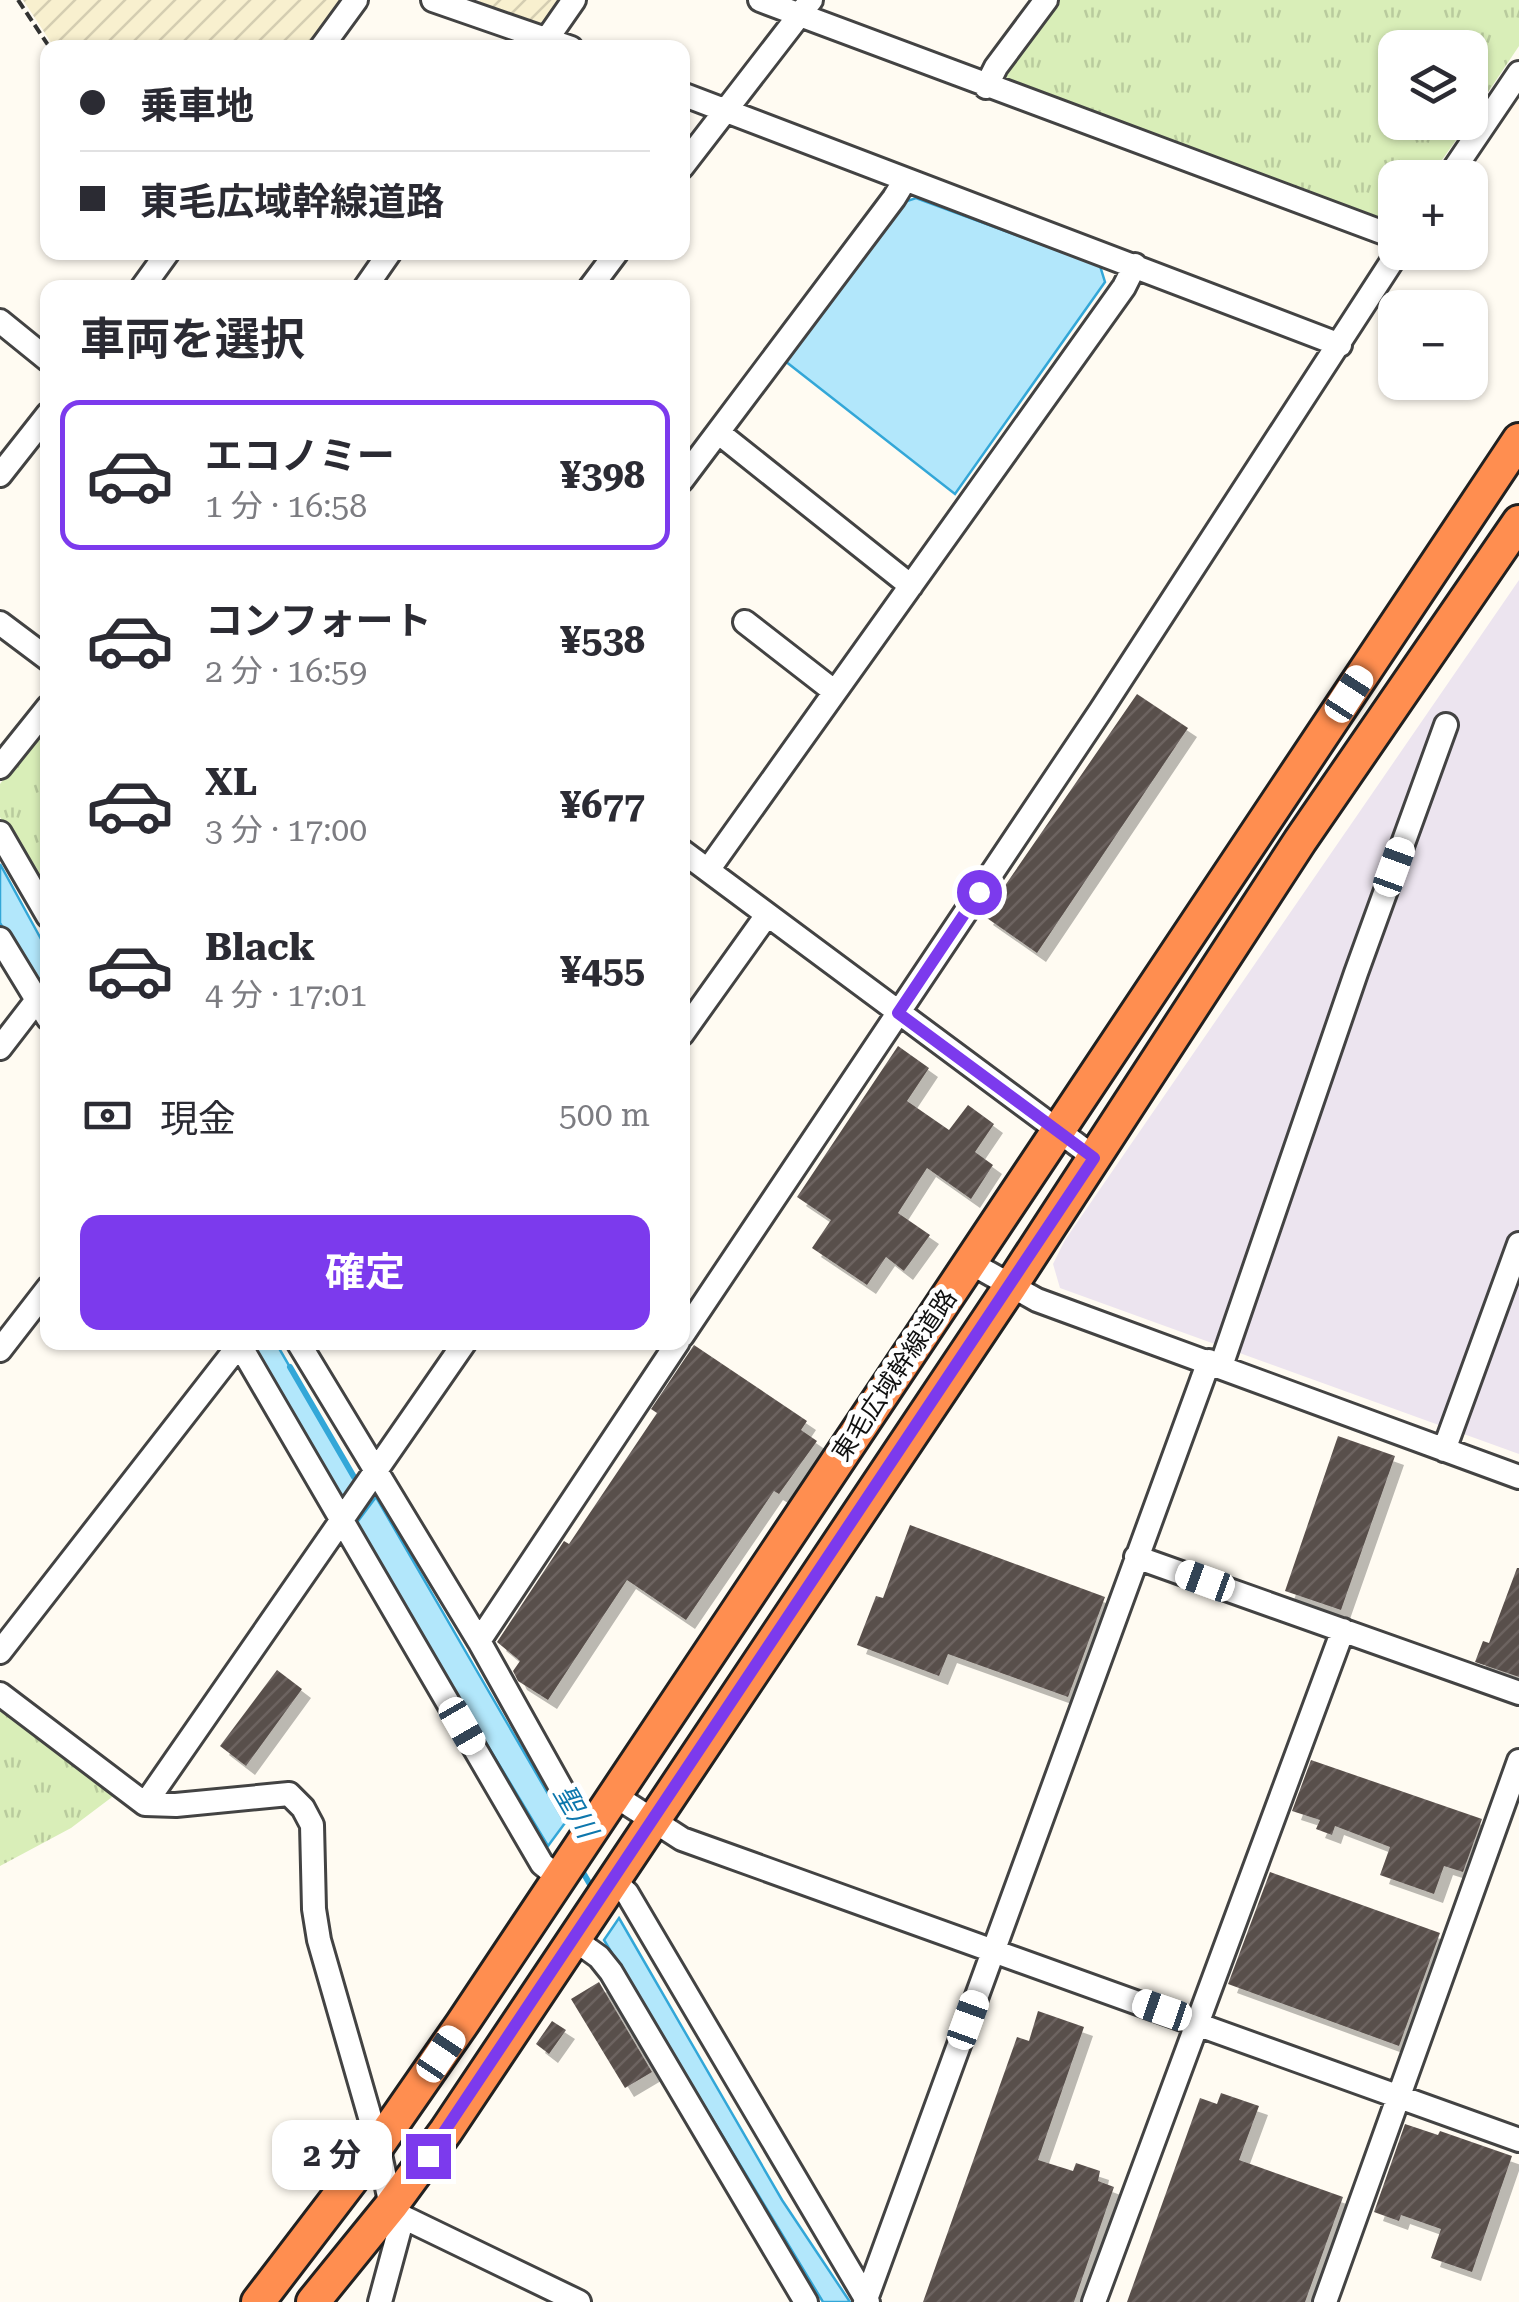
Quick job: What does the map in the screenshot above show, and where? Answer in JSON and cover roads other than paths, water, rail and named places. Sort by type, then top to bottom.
[{"type":"highway","name":"東毛広域幹線道路","points":[[258,2302],[378,2145],[1519,440]]},
{"type":"highway","name":"東毛広域幹線道路","points":[[313,2302],[397,2212],[446,2131],[1010,1287],[1300,841],[1519,522]]},
{"type":"street","points":[[327,40],[356,0]]},
{"type":"street","points":[[433,0],[536,40]]},
{"type":"street","points":[[546,40],[574,0]]},
{"type":"street","points":[[760,0],[805,8],[986,87],[1378,231]]},
{"type":"street","points":[[986,87],[1046,0]]},
{"type":"street","points":[[690,157],[805,8]]},
{"type":"street","points":[[1460,160],[1519,73]]},
{"type":"street","points":[[690,97],[1340,346]]},
{"type":"street","points":[[690,470],[905,180]]},
{"type":"street","points":[[708,870],[1124,286],[1135,265]]},
{"type":"street","points":[[690,1324],[1387,270]]},
{"type":"street","points":[[0,321],[40,354]]},
{"type":"street","points":[[0,475],[40,424]]},
{"type":"street","points":[[719,433],[910,586]]},
{"type":"street","points":[[745,622],[834,692]]},
{"type":"street","points":[[0,623],[40,653]]},
{"type":"street","points":[[0,767],[40,717]]},
{"type":"street","points":[[866,2301],[1136,1556],[1215,1364],[1446,725]]},
{"type":"street","points":[[0,833],[40,902]]},
{"type":"street","points":[[690,857],[1094,1158]]},
{"type":"street","points":[[690,1023],[767,915]]},
{"type":"street","points":[[0,938],[40,1006]]},
{"type":"street","points":[[0,1048],[40,1011]]},
{"type":"street","points":[[1444,1450],[1519,1244]]},
{"type":"street","points":[[969,1262],[1037,1300],[1519,1477]]},
{"type":"street","points":[[0,1350],[40,1298]]},
{"type":"street","points":[[0,1652],[234,1350]]},
{"type":"street","points":[[243,1350],[345,1515],[542,1864],[559,1876]]},
{"type":"street","points":[[303,1350],[373,1474],[479,1641],[570,1804],[597,1820],[652,1822],[682,1838],[1519,2140]]},
{"type":"street","points":[[145,1804],[460,1350]]},
{"type":"street","points":[[479,1641],[673,1350]]},
{"type":"street","points":[[1136,1556],[1519,1693]]},
{"type":"street","points":[[1094,2302],[1343,1630]]},
{"type":"street","points":[[0,1694],[145,1804],[176,1805],[289,1794],[303,1808],[312,1826],[318,1940],[397,2212],[380,2302]]},
{"type":"street","points":[[1326,2302],[1519,1761]]},
{"type":"street","points":[[611,1884],[627,1893],[866,2301]]},
{"type":"street","points":[[581,1930],[611,1972],[806,2302]]},
{"type":"street","points":[[397,2212],[579,2302]]},
{"type":"water","points":[[916,198],[1100,266],[1105,282],[955,494],[785,361],[907,201]]},
{"type":"water","points":[[0,864],[40,937],[40,989],[0,923]]},
{"type":"water","points":[[253,1350],[280,1350],[356,1481],[341,1503]]},
{"type":"water","points":[[376,1497],[565,1823],[548,1846],[355,1525]]},
{"type":"water","points":[[619,1918],[782,2200],[850,2302],[823,2302],[604,1940]]},
{"type":"waterway","name":"聖川","points":[[290,1367],[354,1477]]},
{"type":"waterway","name":"聖川","points":[[581,1869],[595,1893]]}]
